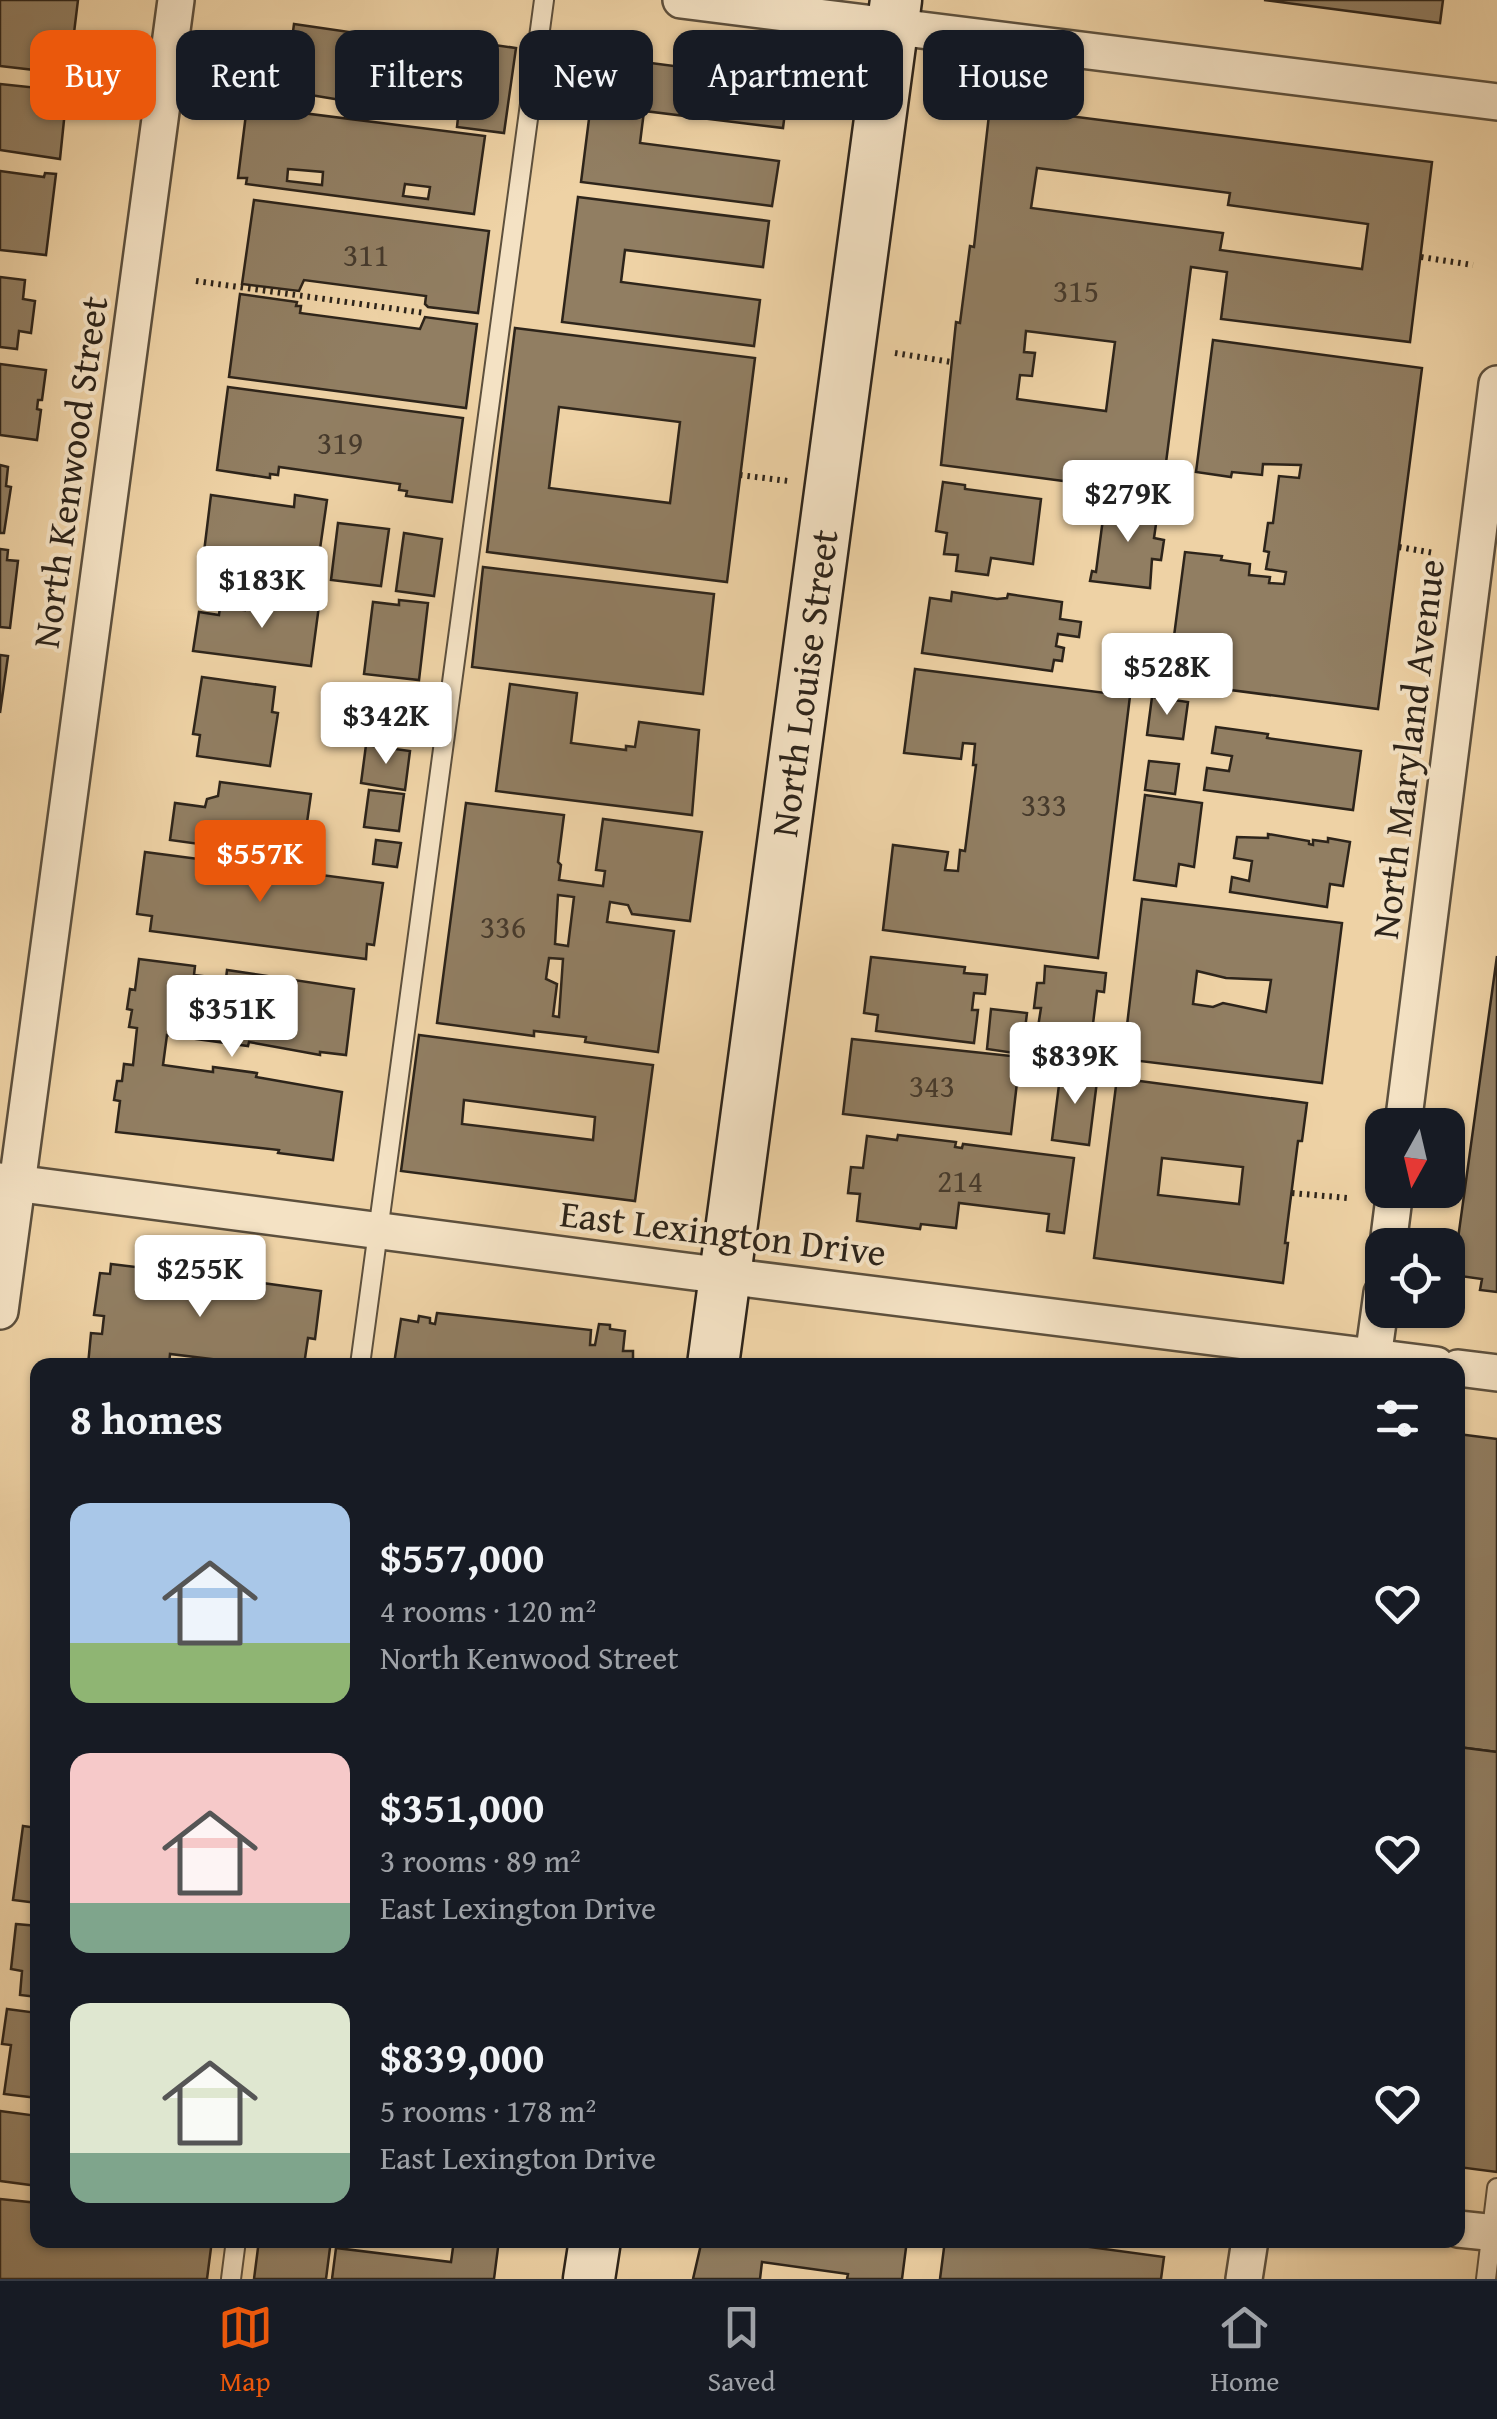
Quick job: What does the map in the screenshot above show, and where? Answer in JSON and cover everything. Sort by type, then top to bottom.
[{"type":"street","name":"North Kenwood Street","points":[[0,1312],[8,1182],[176,0]]},
{"type":"street","points":[[680,0],[894,13],[1497,102]]},
{"type":"street","name":"North Louise Street","points":[[714,1358],[894,13]]},
{"type":"street","name":"North Maryland Avenue","points":[[1405,1108],[1497,384]]},
{"type":"street","name":"East Lexington Drive","points":[[8,1182],[1350,1358]]},
{"type":"street","points":[[1373,1358],[1377,1328]]},
{"type":"street","points":[[1465,1369],[1497,1373]]},
{"type":"street","points":[[590,2279],[594,2248]]},
{"type":"street","points":[[1244,2279],[1249,2248]]},
{"type":"lane","points":[[361,1358],[544,0]]},
{"type":"lane","points":[[1486,2279],[1482,2232],[1497,2188]]},
{"type":"lane","points":[[231,2279],[235,2248]]},
{"type":"path","points":[[1421,258],[1473,265]]},
{"type":"path","points":[[196,281],[425,313]]},
{"type":"path","points":[[895,353],[951,362]]},
{"type":"path","points":[[740,476],[804,483]]},
{"type":"path","points":[[1399,547],[1434,553]]},
{"type":"path","points":[[1292,1192],[1348,1198]]},
{"type":"building","points":[[0,0],[78,0],[74,30],[30,30],[30,69],[0,66]]},
{"type":"building","points":[[1264,0],[1443,0],[1440,23]]},
{"type":"building","points":[[294,24],[335,30],[335,99],[315,96],[315,30],[293,30]]},
{"type":"building","points":[[499,46],[516,48],[504,133],[457,127],[458,120],[499,120]]},
{"type":"building","points":[[653,63],[673,66],[673,115],[653,112]]},
{"type":"building","points":[[0,84],[30,87],[30,120],[64,120],[60,159],[0,150]]},
{"type":"building","points":[[315,115],[485,136],[474,214],[246,184],[247,178],[238,178],[245,120],[315,120]],"holes":[[[288,169],[323,172],[322,185],[287,181]],[[405,184],[430,187],[428,199],[403,196]]]},
{"type":"building","points":[[1084,118],[1432,162],[1410,342],[1221,319],[1227,272],[1191,267],[1162,494],[941,465],[956,322],[960,323],[970,246],[974,247],[988,120]],"holes":[[[1037,168],[1230,193],[1228,205],[1368,224],[1362,269],[1220,250],[1223,233],[1031,208]],[[1026,331],[1115,342],[1106,411],[1017,399],[1020,375],[1032,376],[1035,353],[1024,352]]]},
{"type":"building","points":[[589,120],[643,120],[640,143],[779,161],[772,206],[581,182]]},
{"type":"building","points":[[718,120],[784,120],[783,128]]},
{"type":"building","points":[[0,171],[44,177],[45,173],[56,174],[46,255],[0,250]]},
{"type":"building","points":[[578,197],[769,221],[763,267],[625,250],[621,282],[760,300],[754,346],[562,322]]},
{"type":"building","points":[[254,200],[489,231],[478,313],[428,307],[426,296],[304,280],[299,291],[242,284]]},
{"type":"building","points":[[0,277],[25,280],[23,299],[35,301],[31,333],[19,331],[17,349],[0,347]]},
{"type":"building","points":[[240,294],[297,302],[300,313],[420,329],[425,317],[477,324],[466,408],[229,377]]},
{"type":"building","points":[[515,328],[755,358],[727,582],[487,552]],"holes":[[[559,407],[680,422],[670,503],[549,488]]]},
{"type":"building","points":[[1213,340],[1422,368],[1378,709],[1168,682],[1185,552],[1250,564],[1249,575],[1270,577],[1269,583],[1284,584],[1286,572],[1266,569],[1268,523],[1273,523],[1279,476],[1299,478],[1301,465],[1263,464],[1262,475],[1232,472],[1231,477],[1196,472]]},
{"type":"building","points":[[0,364],[46,370],[42,400],[38,400],[37,409],[41,410],[37,440],[0,435]]},
{"type":"building","points":[[228,387],[463,418],[452,502],[406,496],[407,491],[399,490],[400,484],[279,467],[278,475],[270,474],[270,478],[217,470]]},
{"type":"building","points":[[0,465],[8,467],[6,486],[11,487],[4,533],[0,533]]},
{"type":"building","points":[[943,482],[965,485],[965,489],[1041,499],[1033,564],[991,558],[988,575],[956,571],[958,555],[944,554],[947,533],[936,531]]},
{"type":"building","points":[[211,495],[294,507],[295,495],[327,500],[317,570],[307,569],[306,574],[203,560]]},
{"type":"building","points":[[1102,501],[1163,509],[1162,518],[1157,517],[1154,538],[1164,540],[1161,560],[1152,559],[1150,588],[1090,581],[1092,571],[1096,572]]},
{"type":"building","points":[[338,523],[389,529],[381,586],[331,580]]},
{"type":"building","points":[[404,533],[442,539],[434,596],[396,591]]},
{"type":"building","points":[[0,549],[8,550],[7,560],[18,561],[10,628],[0,627]]},
{"type":"building","points":[[483,567],[714,594],[703,694],[472,667]]},
{"type":"building","points":[[952,592],[997,599],[1007,598],[1008,594],[1062,602],[1060,619],[1081,622],[1079,637],[1058,634],[1056,646],[1064,648],[1062,661],[1054,660],[1052,671],[922,653],[930,598],[951,601]]},
{"type":"building","points":[[293,595],[320,598],[311,666],[193,651],[199,612],[219,615],[220,607],[245,610],[247,599],[292,606]]},
{"type":"building","points":[[399,600],[428,603],[419,680],[364,674],[373,602],[399,605]]},
{"type":"building","points":[[0,655],[8,656],[0,713]]},
{"type":"building","points":[[915,669],[1130,696],[1098,958],[883,930],[893,845],[948,852],[945,870],[958,871],[960,850],[965,851],[976,765],[975,744],[963,743],[961,759],[904,753]]},
{"type":"building","points":[[202,677],[275,687],[272,712],[278,713],[270,766],[197,756],[200,735],[193,734]]},
{"type":"building","points":[[510,684],[577,693],[571,743],[626,750],[626,746],[635,747],[639,722],[699,730],[692,815],[496,791]]},
{"type":"building","points":[[1152,697],[1188,702],[1183,739],[1147,735]]},
{"type":"building","points":[[1216,727],[1361,751],[1353,810],[1204,790],[1207,768],[1229,771],[1232,756],[1212,753]]},
{"type":"building","points":[[366,745],[410,751],[405,790],[361,783]]},
{"type":"building","points":[[1149,761],[1179,764],[1175,794],[1145,790]]},
{"type":"building","points":[[220,782],[311,794],[302,858],[170,840],[175,803],[205,807],[207,799],[218,796]]},
{"type":"building","points":[[369,790],[404,794],[399,831],[364,827]]},
{"type":"building","points":[[1145,795],[1202,803],[1194,867],[1179,864],[1176,886],[1134,880]]},
{"type":"building","points":[[466,803],[564,815],[559,880],[603,886],[605,871],[596,870],[603,819],[702,832],[690,921],[632,914],[628,905],[610,902],[607,922],[674,931],[658,1052],[585,1042],[586,1037],[534,1031],[534,1036],[437,1023]],"holes":[[[558,895],[574,897],[568,946],[555,944]],[[549,958],[563,959],[559,1017],[553,1016],[557,984],[546,979]]]},
{"type":"building","points":[[1268,834],[1313,845],[1313,840],[1328,842],[1328,838],[1350,842],[1343,886],[1330,884],[1327,907],[1230,892],[1232,877],[1249,881],[1252,861],[1234,858],[1237,837],[1268,838]]},
{"type":"building","points":[[376,840],[401,843],[397,867],[373,864]]},
{"type":"building","points":[[145,852],[383,883],[374,945],[367,944],[366,959],[150,931],[152,916],[137,914]]},
{"type":"building","points":[[1142,899],[1342,923],[1322,1083],[1123,1059]],"holes":[[[1197,971],[1226,978],[1271,980],[1266,1012],[1223,1003],[1213,1007],[1193,1004]]]},
{"type":"building","points":[[1497,956],[1497,1292],[1480,1290],[1482,1279],[1465,1277],[1465,1228],[1459,1228]]},
{"type":"building","points":[[871,957],[965,967],[964,973],[987,975],[985,994],[974,993],[972,1010],[978,1010],[974,1043],[876,1031],[878,1015],[864,1013]]},
{"type":"building","points":[[139,959],[195,966],[194,975],[226,979],[227,970],[354,989],[346,1055],[167,1035],[163,1065],[257,1073],[256,1077],[342,1092],[333,1160],[278,1153],[279,1150],[116,1132],[120,1101],[114,1100],[117,1081],[122,1081],[124,1064],[133,1065],[137,1028],[129,1027],[132,1010],[127,1009],[130,989],[135,990]]},
{"type":"building","points":[[1045,966],[1106,973],[1104,992],[1097,991],[1092,1032],[1060,1029],[1059,1034],[1042,1032],[1042,1027],[1038,1027],[1041,1008],[1034,1008],[1037,983],[1044,983]]},
{"type":"building","points":[[991,1009],[1027,1013],[1022,1054],[987,1049]]},
{"type":"building","points":[[419,1035],[653,1065],[635,1201],[401,1171]],"holes":[[[464,1100],[595,1117],[593,1140],[462,1124]]]},
{"type":"building","points":[[852,1039],[1020,1057],[1011,1134],[843,1114]]},
{"type":"building","points":[[1061,1069],[1098,1073],[1089,1145],[1052,1140]]},
{"type":"building","points":[[1117,1078],[1307,1103],[1302,1141],[1298,1141],[1283,1283],[1094,1258]],"holes":[[[1162,1158],[1243,1167],[1239,1204],[1158,1195]]]},
{"type":"building","points":[[898,1135],[956,1142],[955,1147],[962,1148],[963,1144],[1074,1158],[1064,1233],[1047,1231],[1049,1214],[959,1203],[956,1228],[921,1224],[920,1229],[857,1221],[860,1194],[848,1193],[851,1167],[863,1168],[867,1136],[897,1140]]},
{"type":"building","points":[[111,1264],[177,1272],[176,1283],[197,1285],[197,1275],[247,1281],[245,1290],[254,1290],[255,1282],[321,1291],[315,1339],[308,1338],[305,1358],[203,1358],[170,1354],[170,1358],[89,1358],[91,1333],[102,1334],[104,1316],[94,1315],[100,1273],[110,1274]]},
{"type":"building","points":[[437,1313],[591,1330],[590,1345],[595,1345],[599,1324],[610,1325],[610,1329],[625,1331],[623,1351],[633,1351],[633,1358],[395,1358],[401,1319],[418,1322],[419,1316],[430,1318],[430,1323],[435,1324]]},
{"type":"building","points":[[1465,1435],[1497,1439],[1497,1752],[1465,1748]]},
{"type":"building","points":[[1465,1748],[1497,1752],[1497,2172],[1465,2168]]},
{"type":"building","points":[[23,1826],[30,1827],[30,1902],[13,1900]]},
{"type":"building","points":[[16,1924],[30,1925],[30,1996],[20,1995],[22,1971],[11,1969]]},
{"type":"building","points":[[7,2009],[30,2012],[30,2097],[4,2094],[11,2045],[2,2044]]},
{"type":"building","points":[[0,2111],[30,2115],[30,2185],[0,2181]]},
{"type":"building","points":[[0,2199],[30,2202],[30,2248],[211,2248],[207,2279],[0,2279]]},
{"type":"building","points":[[258,2248],[330,2248],[326,2279],[254,2279]]},
{"type":"building","points":[[336,2248],[451,2262],[453,2248],[498,2248],[494,2279],[332,2279]]},
{"type":"building","points":[[700,2248],[906,2248],[902,2279],[847,2279],[848,2274],[762,2262],[760,2279],[693,2279]]},
{"type":"building","points":[[944,2248],[1097,2248],[1164,2257],[1161,2279],[940,2279]]}]
